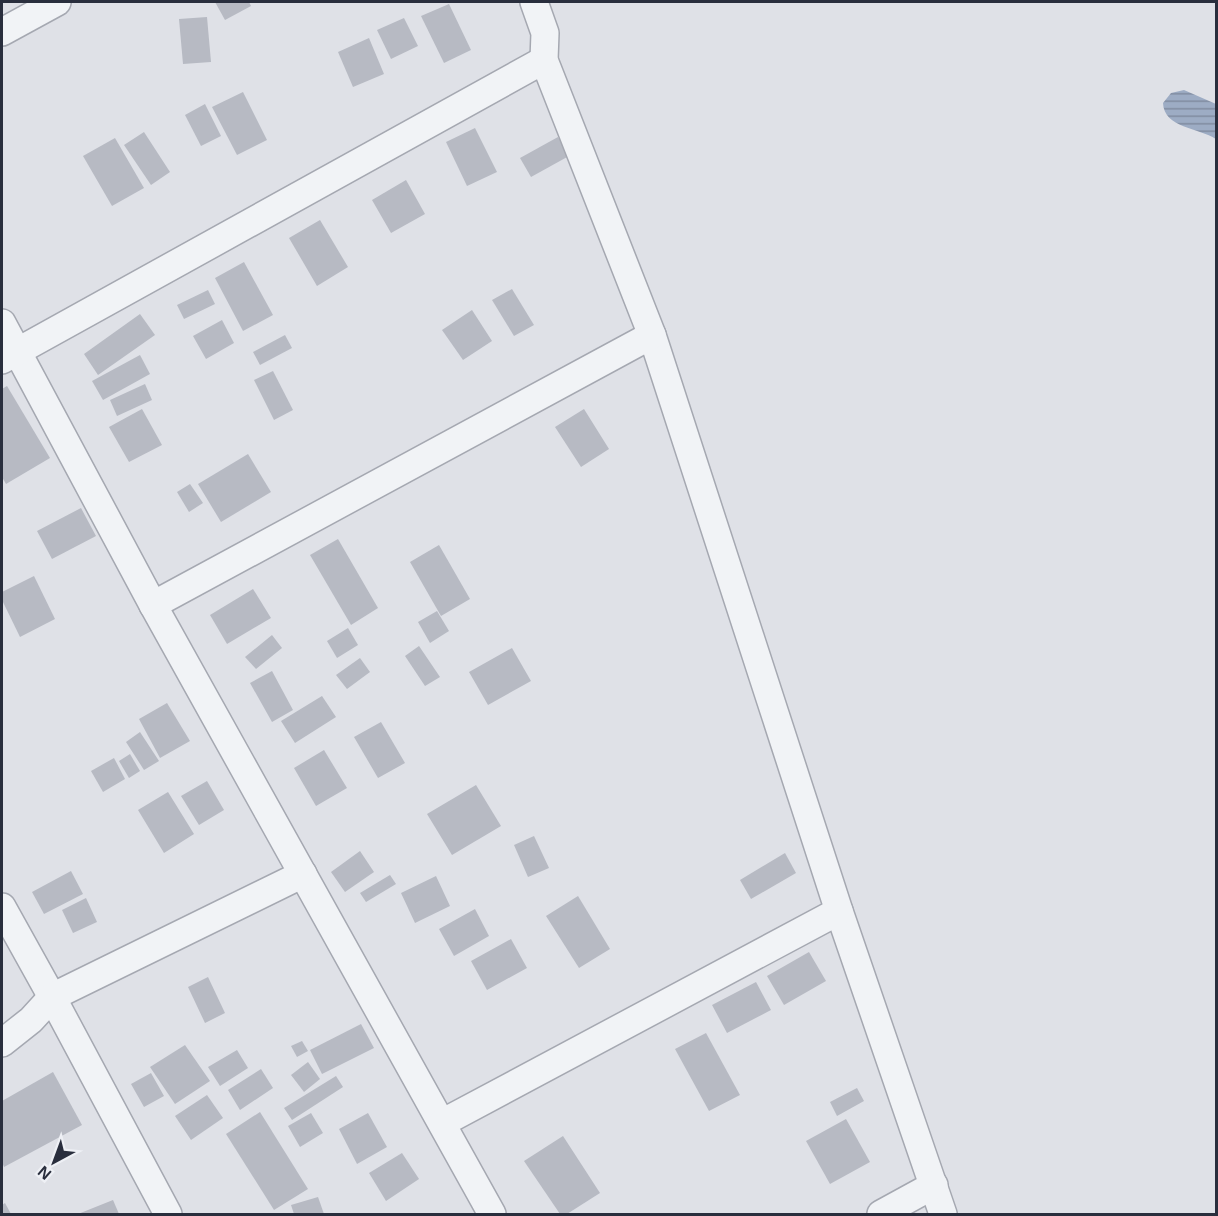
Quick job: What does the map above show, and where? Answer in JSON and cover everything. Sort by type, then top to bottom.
[{"type":"street","points":[[2,33],[57,2]]},
{"type":"street","points":[[534,2],[544,33],[544,60],[652,335],[839,911],[943,1215]]},
{"type":"street","points":[[9,356],[544,60]]},
{"type":"street","points":[[2,323],[9,356],[153,605],[492,1215]]},
{"type":"street","points":[[153,605],[652,335]]},
{"type":"street","points":[[2,1043],[31,1020],[52,997],[303,874]]},
{"type":"street","points":[[2,907],[168,1215]]},
{"type":"street","points":[[442,1123],[839,911]]},
{"type":"street","points":[[880,1215],[934,1185]]},
{"type":"water","points":[[1184,90],[1216,104],[1216,139],[1169,118],[1163,103],[1171,93]]},
{"type":"building","points":[[215,2],[249,2],[251,6],[225,20]]},
{"type":"building","points":[[449,4],[471,50],[444,63],[421,16]]},
{"type":"building","points":[[207,17],[211,62],[183,64],[179,19]]},
{"type":"building","points":[[404,18],[418,46],[391,59],[377,30]]},
{"type":"building","points":[[369,38],[384,74],[353,87],[338,52]]},
{"type":"building","points":[[243,92],[267,140],[237,155],[212,107]]},
{"type":"building","points":[[205,104],[221,136],[201,146],[185,115]]},
{"type":"building","points":[[475,128],[497,172],[467,186],[446,142]]},
{"type":"building","points":[[144,132],[170,172],[151,185],[124,145]]},
{"type":"building","points":[[558,137],[569,156],[531,177],[520,158]]},
{"type":"building","points":[[115,138],[144,188],[112,206],[83,156]]},
{"type":"building","points":[[406,180],[425,214],[391,233],[372,200]]},
{"type":"building","points":[[320,220],[348,267],[317,286],[289,238]]},
{"type":"building","points":[[244,262],[273,315],[243,331],[215,278]]},
{"type":"building","points":[[512,289],[534,325],[514,336],[492,300]]},
{"type":"building","points":[[208,290],[215,304],[184,319],[177,305]]},
{"type":"building","points":[[472,310],[492,341],[463,360],[442,330]]},
{"type":"building","points":[[140,314],[155,335],[98,375],[84,354]]},
{"type":"building","points":[[222,320],[234,343],[206,359],[193,336]]},
{"type":"building","points":[[285,335],[292,348],[260,365],[253,352]]},
{"type":"building","points":[[140,355],[150,374],[103,400],[92,381]]},
{"type":"building","points":[[273,371],[293,410],[274,420],[254,380]]},
{"type":"building","points":[[145,384],[152,400],[117,416],[110,400]]},
{"type":"building","points":[[7,386],[50,458],[6,484],[2,477],[2,389]]},
{"type":"building","points":[[142,409],[162,445],[129,462],[109,427]]},
{"type":"building","points":[[584,409],[609,449],[581,467],[555,427]]},
{"type":"building","points":[[248,454],[271,492],[221,522],[198,484]]},
{"type":"building","points":[[190,484],[203,503],[189,512],[177,492]]},
{"type":"building","points":[[81,508],[96,536],[52,559],[37,531]]},
{"type":"building","points":[[338,539],[378,608],[351,625],[310,555]]},
{"type":"building","points":[[439,545],[470,599],[441,616],[410,562]]},
{"type":"building","points":[[34,576],[55,619],[20,637],[2,600],[2,592]]},
{"type":"building","points":[[253,589],[271,618],[227,644],[210,615]]},
{"type":"building","points":[[437,611],[449,631],[430,643],[418,622]]},
{"type":"building","points":[[348,628],[358,645],[337,658],[327,641]]},
{"type":"building","points":[[272,635],[282,648],[256,669],[245,657]]},
{"type":"building","points":[[419,646],[440,677],[425,686],[405,656]]},
{"type":"building","points":[[512,648],[531,681],[488,705],[469,672]]},
{"type":"building","points":[[360,658],[370,672],[347,689],[336,675]]},
{"type":"building","points":[[272,671],[293,710],[272,722],[250,683]]},
{"type":"building","points":[[322,696],[336,717],[295,743],[281,721]]},
{"type":"building","points":[[167,703],[190,741],[160,758],[139,719]]},
{"type":"building","points":[[381,722],[405,763],[378,778],[354,737]]},
{"type":"building","points":[[140,732],[159,761],[144,770],[126,742]]},
{"type":"building","points":[[324,750],[347,788],[316,806],[294,768]]},
{"type":"building","points":[[130,754],[140,771],[129,778],[119,761]]},
{"type":"building","points":[[114,758],[125,779],[103,792],[91,771]]},
{"type":"building","points":[[207,781],[224,810],[199,825],[181,796]]},
{"type":"building","points":[[476,785],[501,826],[452,855],[427,814]]},
{"type":"building","points":[[168,792],[194,834],[164,853],[138,810]]},
{"type":"building","points":[[534,836],[549,868],[528,877],[514,845]]},
{"type":"building","points":[[360,851],[374,872],[345,892],[331,872]]},
{"type":"building","points":[[785,853],[796,873],[751,899],[740,880]]},
{"type":"building","points":[[71,871],[83,894],[44,914],[32,892]]},
{"type":"building","points":[[390,875],[396,884],[366,902],[360,893]]},
{"type":"building","points":[[436,876],[450,906],[415,923],[401,893]]},
{"type":"building","points":[[578,896],[610,949],[579,968],[546,916]]},
{"type":"building","points":[[86,898],[97,922],[73,933],[62,910]]},
{"type":"building","points":[[475,909],[489,936],[454,956],[439,929]]},
{"type":"building","points":[[511,939],[527,968],[487,990],[471,961]]},
{"type":"building","points":[[809,952],[826,981],[784,1005],[767,976]]},
{"type":"building","points":[[208,977],[225,1013],[205,1023],[188,987]]},
{"type":"building","points":[[756,982],[771,1010],[727,1033],[712,1005]]},
{"type":"building","points":[[361,1024],[374,1048],[322,1074],[310,1050]]},
{"type":"building","points":[[706,1033],[740,1095],[709,1111],[675,1049]]},
{"type":"building","points":[[302,1041],[308,1051],[297,1057],[291,1046]]},
{"type":"building","points":[[185,1045],[210,1081],[175,1104],[150,1067]]},
{"type":"building","points":[[237,1050],[248,1068],[220,1086],[208,1067]]},
{"type":"building","points":[[308,1062],[320,1079],[304,1092],[291,1075]]},
{"type":"building","points":[[261,1069],[273,1088],[240,1110],[228,1090]]},
{"type":"building","points":[[53,1072],[82,1125],[4,1167],[2,1162],[2,1101]]},
{"type":"building","points":[[151,1073],[164,1096],[144,1107],[131,1084]]},
{"type":"building","points":[[336,1076],[343,1087],[292,1120],[284,1108]]},
{"type":"building","points":[[857,1088],[864,1101],[837,1116],[830,1102]]},
{"type":"building","points":[[207,1095],[223,1118],[191,1140],[175,1116]]},
{"type":"building","points":[[260,1112],[308,1189],[274,1210],[226,1134]]},
{"type":"building","points":[[311,1113],[323,1133],[300,1147],[288,1126]]},
{"type":"building","points":[[368,1113],[387,1147],[357,1164],[339,1129]]},
{"type":"building","points":[[846,1119],[870,1162],[830,1184],[806,1141]]},
{"type":"building","points":[[563,1136],[600,1193],[567,1214],[560,1214],[524,1161]]},
{"type":"building","points":[[402,1153],[419,1179],[386,1201],[369,1173]]},
{"type":"building","points":[[318,1197],[324,1214],[294,1214],[291,1205]]},
{"type":"building","points":[[113,1200],[119,1214],[78,1214]]},
{"type":"building","points":[[5,1203],[11,1214],[2,1214],[2,1205]]}]
